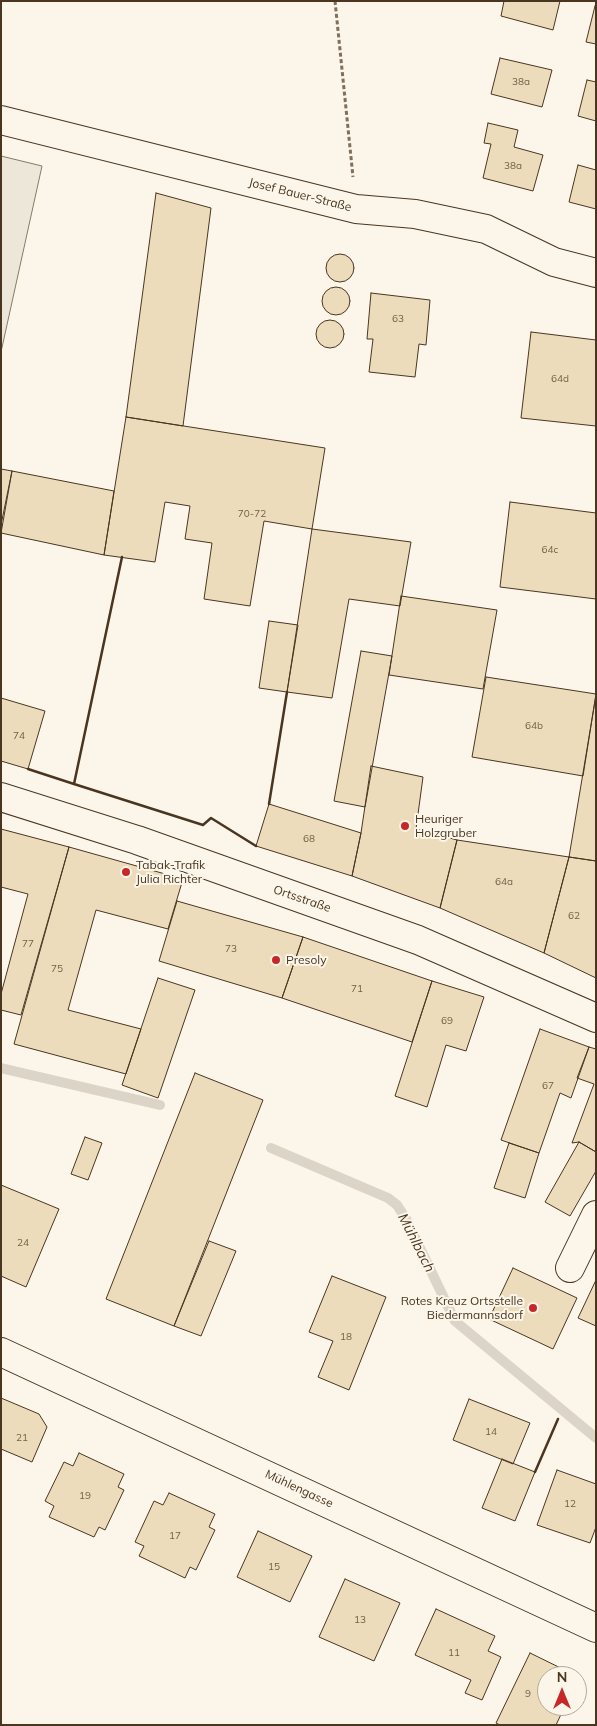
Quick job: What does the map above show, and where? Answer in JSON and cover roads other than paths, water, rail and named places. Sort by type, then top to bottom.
[{"type":"street","name":"Josef Bauer-Straße","points":[[1,120],[356,210],[415,214],[486,229],[554,262],[596,273]]},
{"type":"street","name":"Ortsstraße","points":[[1,796],[137,840],[418,940],[596,1018]]},
{"type":"street","points":[[570,1268],[596,1215]]},
{"type":"street","name":"Mühlengasse","points":[[1,1352],[596,1628]]},
{"type":"waterway","name":"Mühlbach","points":[[1,1068],[160,1105]]},
{"type":"waterway","name":"Mühlbach","points":[[271,1148],[388,1198],[397,1205],[406,1219],[455,1321],[596,1438]]},
{"type":"place","name":"Heuriger Holzgruber","points":[[405,826]]},
{"type":"place","name":"Tabak-Trafik Julia Richter","points":[[126,872]]},
{"type":"place","name":"Presoly","points":[[276,960]]},
{"type":"place","name":"Rotes Kreuz Ortsstelle Biedermannsdorf","points":[[533,1308]]}]
